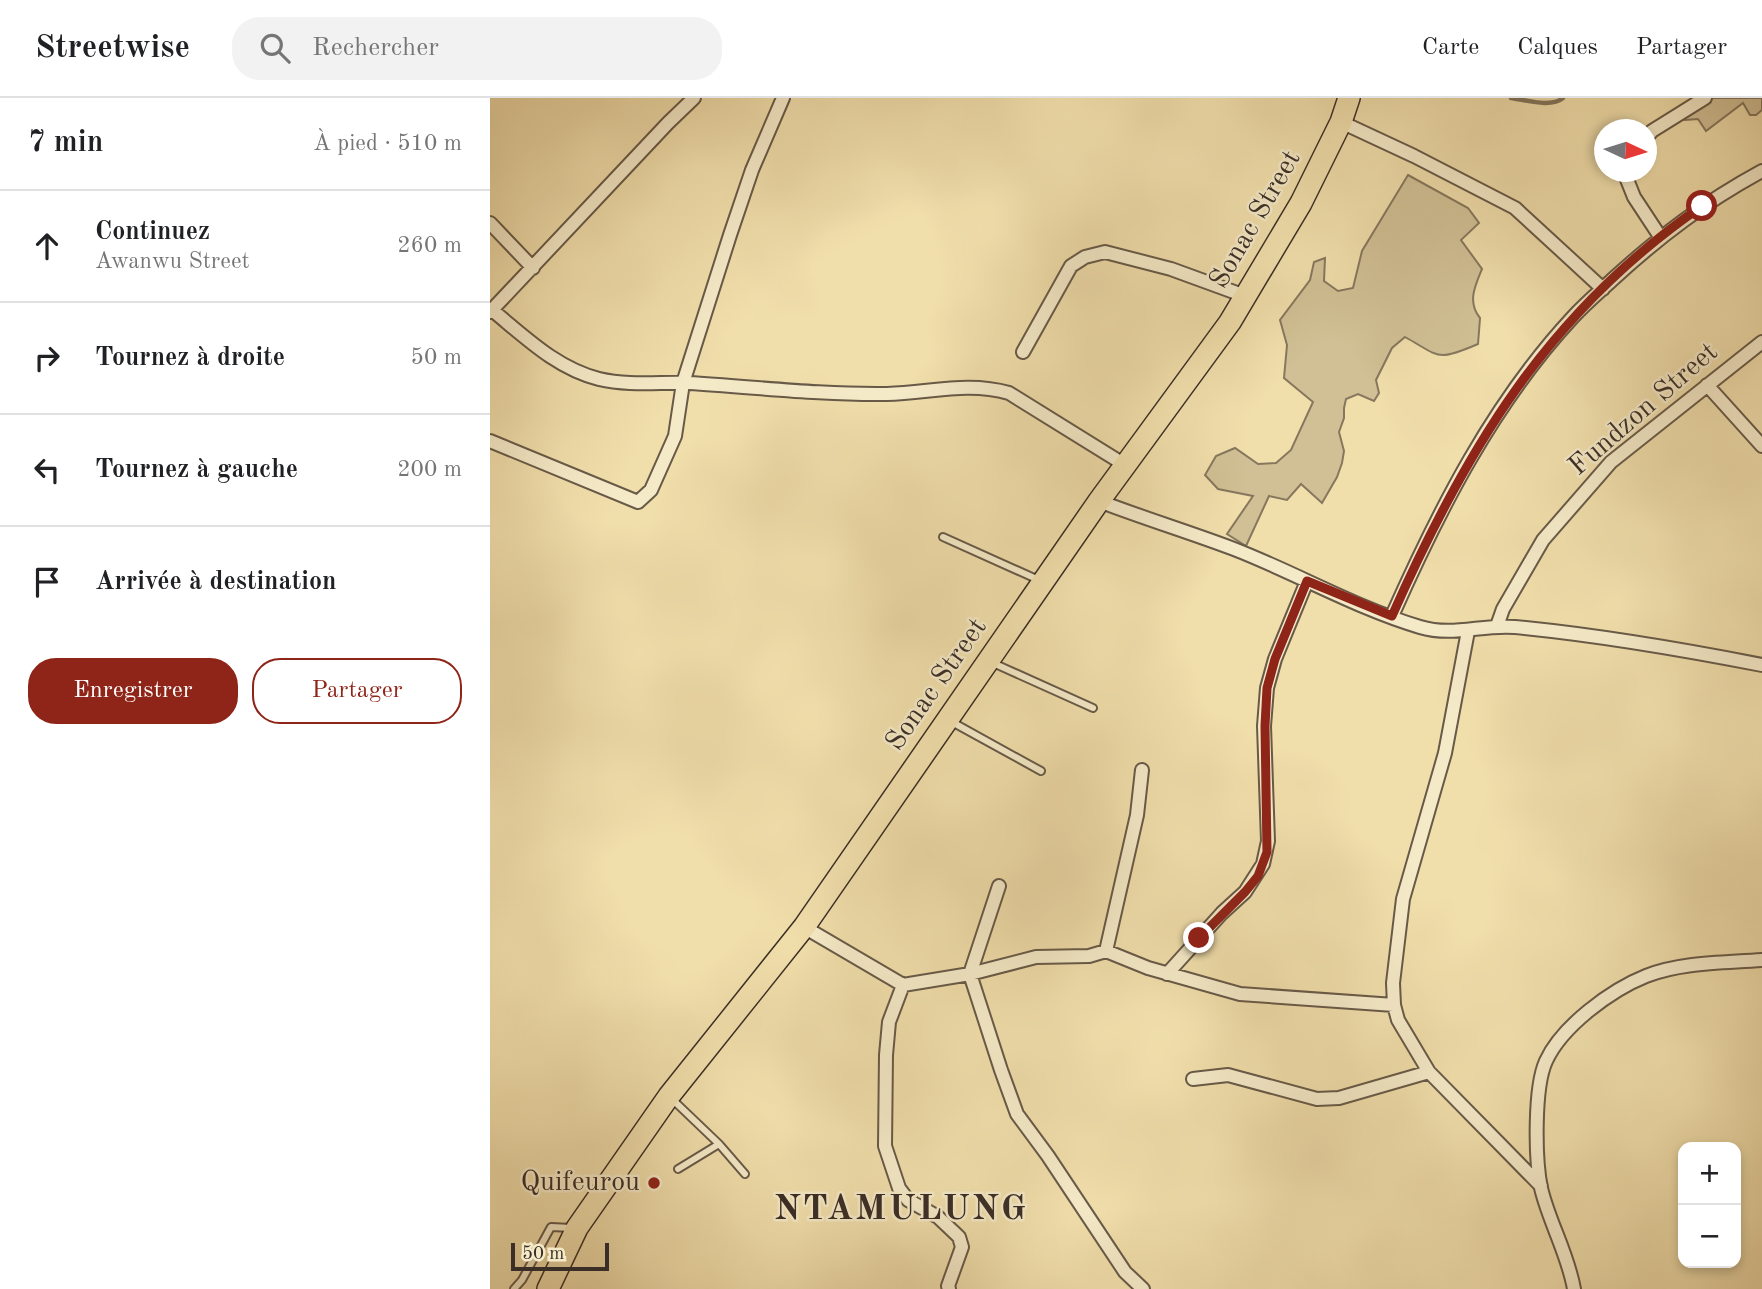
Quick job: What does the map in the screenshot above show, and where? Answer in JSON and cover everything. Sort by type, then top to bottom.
[{"type":"highway","name":"Sonac Street","points":[[548,1289],[578,1228],[669,1096],[804,927],[1099,501],[1230,322],[1301,203],[1342,122],[1349,98]]},
{"type":"street","points":[[694,98],[491,311],[551,358],[597,378],[633,384],[683,383],[825,394],[909,393],[966,386],[989,387],[1009,393],[1125,466]]},
{"type":"street","points":[[490,441],[638,502],[651,490],[675,436],[683,383],[730,234],[752,170],[783,98]]},
{"type":"street","points":[[1657,128],[1705,98]]},
{"type":"street","points":[[1342,122],[1515,208],[1603,289]]},
{"type":"street","points":[[1392,616],[1438,516],[1492,424],[1547,346],[1574,315],[1661,238],[1702,206],[1762,171]]},
{"type":"street","points":[[1628,182],[1634,197],[1661,238]]},
{"type":"street","points":[[490,223],[533,268]]},
{"type":"street","points":[[1023,352],[1071,266],[1085,257],[1105,252],[1171,269],[1245,296]]},
{"type":"street","name":"Fundzon Street","points":[[1497,626],[1509,598],[1544,540],[1589,487],[1619,455],[1762,342]]},
{"type":"street","points":[[1707,385],[1762,446]]},
{"type":"street","points":[[1099,501],[1234,549],[1422,628],[1450,632],[1497,626],[1640,643],[1762,665]]},
{"type":"street","points":[[1167,974],[1222,913],[1245,892],[1263,864],[1268,841],[1265,726],[1267,688],[1275,659],[1307,581]]},
{"type":"street","points":[[1468,631],[1445,753],[1403,899],[1393,983],[1394,1005],[1398,1020],[1429,1072],[1541,1186]]},
{"type":"street","points":[[1106,951],[1137,815],[1142,770]]},
{"type":"street","points":[[999,886],[970,974],[1017,1114],[1125,1272],[1143,1289]]},
{"type":"street","points":[[804,927],[903,985],[970,974],[1036,957],[1089,956],[1106,951],[1167,974],[1240,994],[1394,1005]]},
{"type":"street","points":[[1574,1289],[1541,1186],[1538,1088],[1546,1060],[1570,1027],[1607,997],[1646,976],[1695,964],[1762,960]]},
{"type":"street","points":[[903,985],[889,1022],[885,1146],[899,1188],[908,1200],[938,1217],[959,1237],[962,1247],[949,1289]]},
{"type":"street","points":[[1193,1079],[1228,1076],[1317,1099],[1339,1098],[1429,1072]]},
{"type":"lane","points":[[943,537],[1043,582]]},
{"type":"lane","points":[[988,661],[1093,708]]},
{"type":"lane","points":[[947,719],[1041,771]]},
{"type":"lane","points":[[669,1096],[719,1144],[745,1174]]},
{"type":"lane","points":[[678,1169],[719,1144]]},
{"type":"lane","points":[[514,1289],[522,1280],[551,1227],[578,1228]]},
{"type":"shaded area","points":[[1696,98],[1762,98],[1762,110],[1756,115],[1750,115],[1743,103],[1706,131],[1698,119],[1677,118]]},
{"type":"shaded area","points":[[1408,175],[1468,208],[1479,223],[1461,240],[1482,269],[1473,300],[1480,318],[1478,344],[1454,353],[1439,355],[1405,337],[1392,348],[1376,380],[1379,393],[1374,401],[1358,394],[1346,399],[1339,432],[1344,451],[1342,463],[1322,503],[1301,484],[1287,500],[1269,496],[1246,546],[1227,534],[1253,496],[1218,489],[1205,475],[1216,456],[1235,448],[1258,464],[1276,463],[1291,450],[1313,402],[1284,378],[1287,345],[1280,320],[1310,280],[1314,262],[1325,258],[1324,281],[1338,291],[1353,288],[1362,251]]},
{"type":"waterway","points":[[1511,98],[1545,103],[1563,98]]},
{"type":"place","name":"Quifeurou","points":[[654,1183]]},
{"type":"district","name":"NTAMULUNG","points":[[901,1209]]},
{"type":"route","points":[[1199,938],[1258,876],[1267,852],[1267,688],[1275,659],[1307,581],[1392,616],[1459,477],[1492,424],[1547,346],[1574,315],[1627,266],[1702,206]]}]
